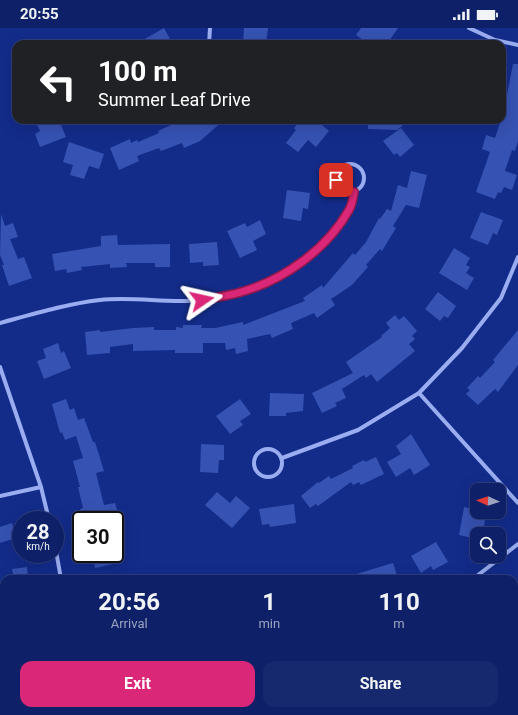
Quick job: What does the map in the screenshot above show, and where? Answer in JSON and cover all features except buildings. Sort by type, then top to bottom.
[{"type":"street","points":[[209,40],[210,28]]},
{"type":"street","points":[[470,28],[495,40]]},
{"type":"street","points":[[506,42],[518,45]]},
{"type":"street","points":[[0,323],[44,311],[101,300],[202,300],[254,288],[278,277],[303,260],[330,238],[350,209],[354,192],[362,186],[364,177],[361,169],[353,164],[348,164],[340,168],[336,176],[336,180],[340,189],[354,192]]},
{"type":"street","points":[[282,458],[358,430],[419,393],[462,348],[501,298],[518,257]]},
{"type":"street","points":[[0,367],[41,487],[47,511]]},
{"type":"street","points":[[419,393],[518,503]]},
{"type":"street","points":[[267,449],[276,451],[282,458],[283,462],[280,472],[272,477],[263,476],[254,466],[256,456],[262,450],[267,449]]},
{"type":"street","points":[[0,496],[41,487]]},
{"type":"street","points":[[478,575],[518,544]]},
{"type":"street","points":[[58,563],[60,575]]},
{"type":"route","points":[[202,300],[241,292],[260,286],[278,277],[303,260],[330,238],[350,209],[354,192],[340,189],[336,180]]}]
